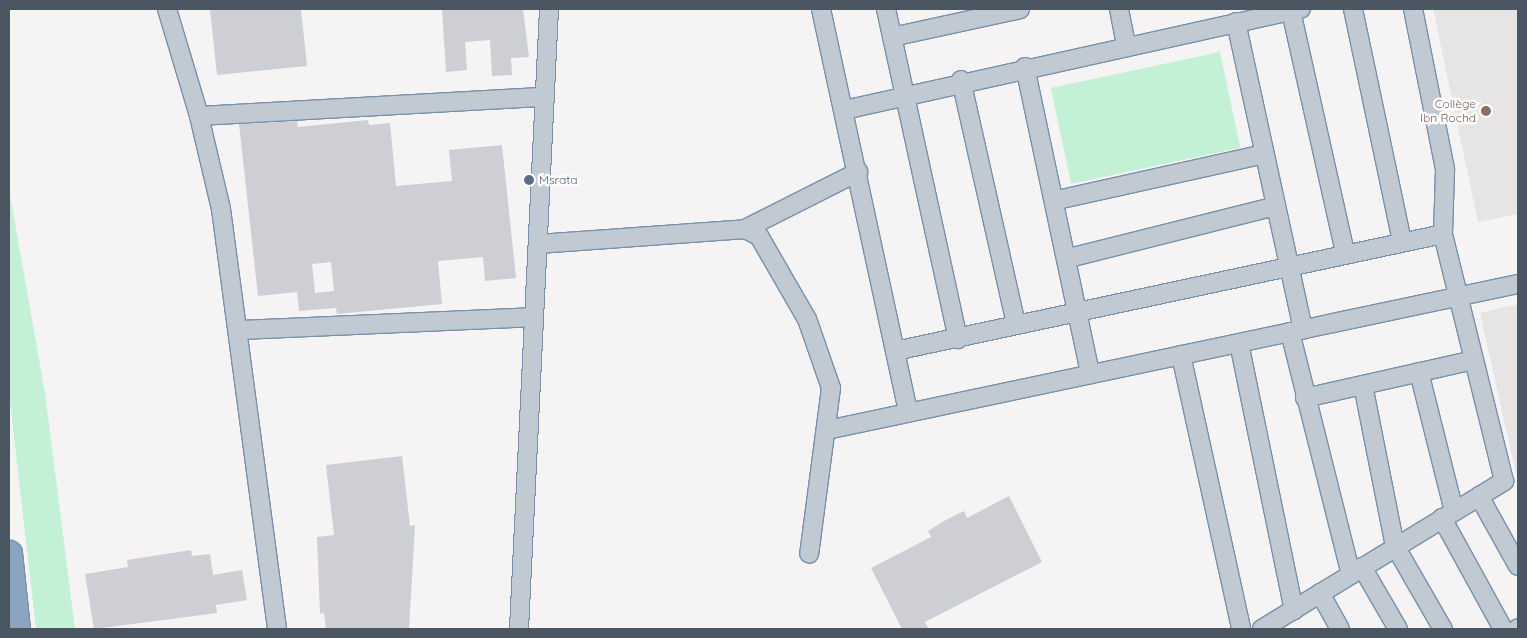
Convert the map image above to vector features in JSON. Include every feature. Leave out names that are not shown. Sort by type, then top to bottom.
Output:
[{"type":"highway","points":[[9,553],[17,629]]},
{"type":"street","points":[[167,9],[200,116],[221,209],[277,629]]},
{"type":"street","points":[[518,629],[549,9]]},
{"type":"street","points":[[821,9],[858,172],[908,413]]},
{"type":"street","points":[[886,9],[908,96],[958,339]]},
{"type":"street","points":[[892,38],[1020,9]]},
{"type":"street","points":[[1119,9],[1126,46]]},
{"type":"street","points":[[1353,9],[1402,242]]},
{"type":"street","points":[[1274,626],[1294,610],[1356,570],[1504,481],[1443,234],[1445,169],[1413,9]]},
{"type":"street","points":[[844,110],[908,96],[961,80],[1296,10],[1345,253]]},
{"type":"street","points":[[1236,22],[1289,267],[1305,398],[1356,570],[1398,629]]},
{"type":"street","points":[[1025,67],[1057,200],[1090,374]]},
{"type":"street","points":[[961,80],[1016,324]]},
{"type":"street","points":[[200,116],[544,97]]},
{"type":"street","points":[[1057,200],[1264,154]]},
{"type":"street","points":[[538,244],[746,229],[858,172]]},
{"type":"street","points":[[1069,258],[1276,206]]},
{"type":"street","points":[[746,229],[758,236],[772,256],[825,363],[831,403],[809,554]]},
{"type":"street","points":[[895,351],[1289,267],[1345,253],[1443,234]]},
{"type":"street","points":[[827,430],[1518,284]]},
{"type":"street","points":[[238,330],[534,317]]},
{"type":"street","points":[[1239,343],[1294,610]]},
{"type":"street","points":[[1181,355],[1241,629]]},
{"type":"street","points":[[1305,398],[1473,360]]},
{"type":"street","points":[[1419,372],[1448,515],[1503,629]]},
{"type":"street","points":[[1362,385],[1395,546],[1442,629]]},
{"type":"street","points":[[1479,496],[1518,566]]},
{"type":"street","points":[[1320,593],[1340,629]]},
{"type":"shaded area","name":"Collège Ibn Rochd","points":[[1433,9],[1518,9],[1518,214],[1478,222]]},
{"type":"shaded area","points":[[1518,304],[1518,477],[1517,478],[1480,313]]},
{"type":"green space","points":[[1220,52],[1240,148],[1071,184],[1051,88]]},
{"type":"green space","points":[[9,189],[45,393],[75,629],[36,629],[9,393]]},
{"type":"building","points":[[210,9],[301,9],[307,66],[217,75]]},
{"type":"building","points":[[442,9],[523,9],[529,57],[511,58],[512,75],[492,76],[490,40],[465,42],[467,70],[446,72]]},
{"type":"building","points":[[368,120],[369,125],[390,123],[396,186],[452,181],[449,150],[502,145],[516,278],[485,281],[483,257],[438,261],[442,304],[337,314],[336,308],[299,311],[297,292],[258,296],[239,124],[297,121],[298,127]],"holes":[[[331,262],[334,291],[315,293],[312,264]]]},
{"type":"building","points":[[402,456],[410,526],[415,525],[409,629],[326,629],[324,613],[320,614],[317,537],[334,535],[326,465]]},
{"type":"building","points":[[1009,496],[1042,562],[925,622],[929,629],[902,629],[871,568],[931,537],[928,531],[944,521],[964,511],[967,518]]},
{"type":"building","points":[[191,550],[192,556],[210,554],[213,575],[242,570],[247,600],[216,605],[217,613],[94,629],[85,574],[128,567],[127,560]]},
{"type":"place","name":"Collège Ibn Rochd","points":[[1486,111]]},
{"type":"place","name":"Msrata","points":[[529,180]]}]
